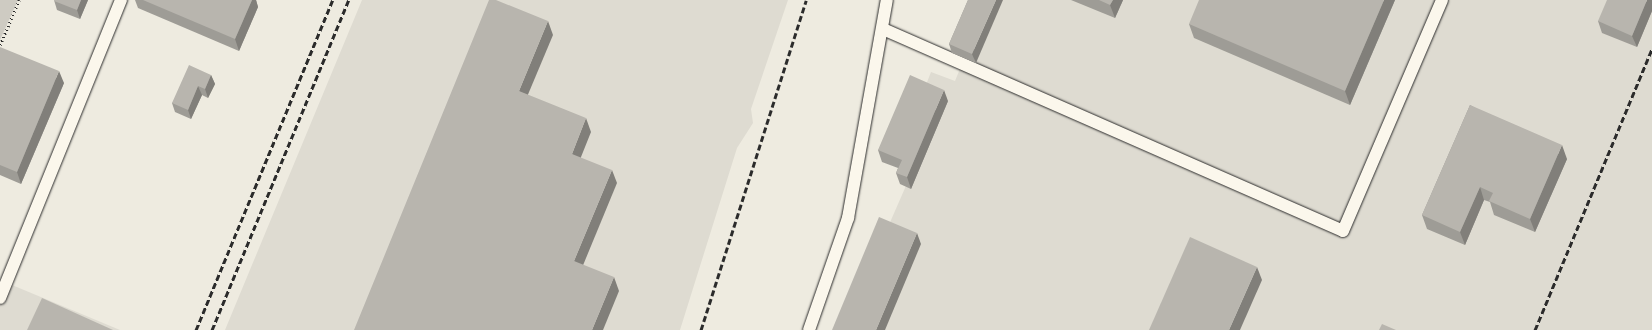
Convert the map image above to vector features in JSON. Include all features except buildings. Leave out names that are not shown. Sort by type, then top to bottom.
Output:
[{"type":"lane","points":[[0,298],[121,0]]},
{"type":"lane","points":[[809,330],[848,218],[887,0]]},
{"type":"lane","points":[[883,29],[1342,231],[1442,0]]},
{"type":"path","points":[[0,45],[19,0]]},
{"type":"shaded area","points":[[0,0],[18,0],[0,40]]},
{"type":"shaded area","points":[[362,0],[788,0],[751,109],[753,123],[737,148],[680,330],[225,330]]},
{"type":"shaded area","points":[[988,0],[1652,0],[1652,330],[843,330],[919,156],[901,149],[931,72],[955,81]]},
{"type":"shaded area","points":[[0,280],[120,330],[0,330]]},
{"type":"railway","points":[[196,330],[333,0]]},
{"type":"railway","points":[[212,330],[349,0]]},
{"type":"railway","points":[[701,330],[806,0]]},
{"type":"railway","points":[[1535,330],[1652,49]]}]
